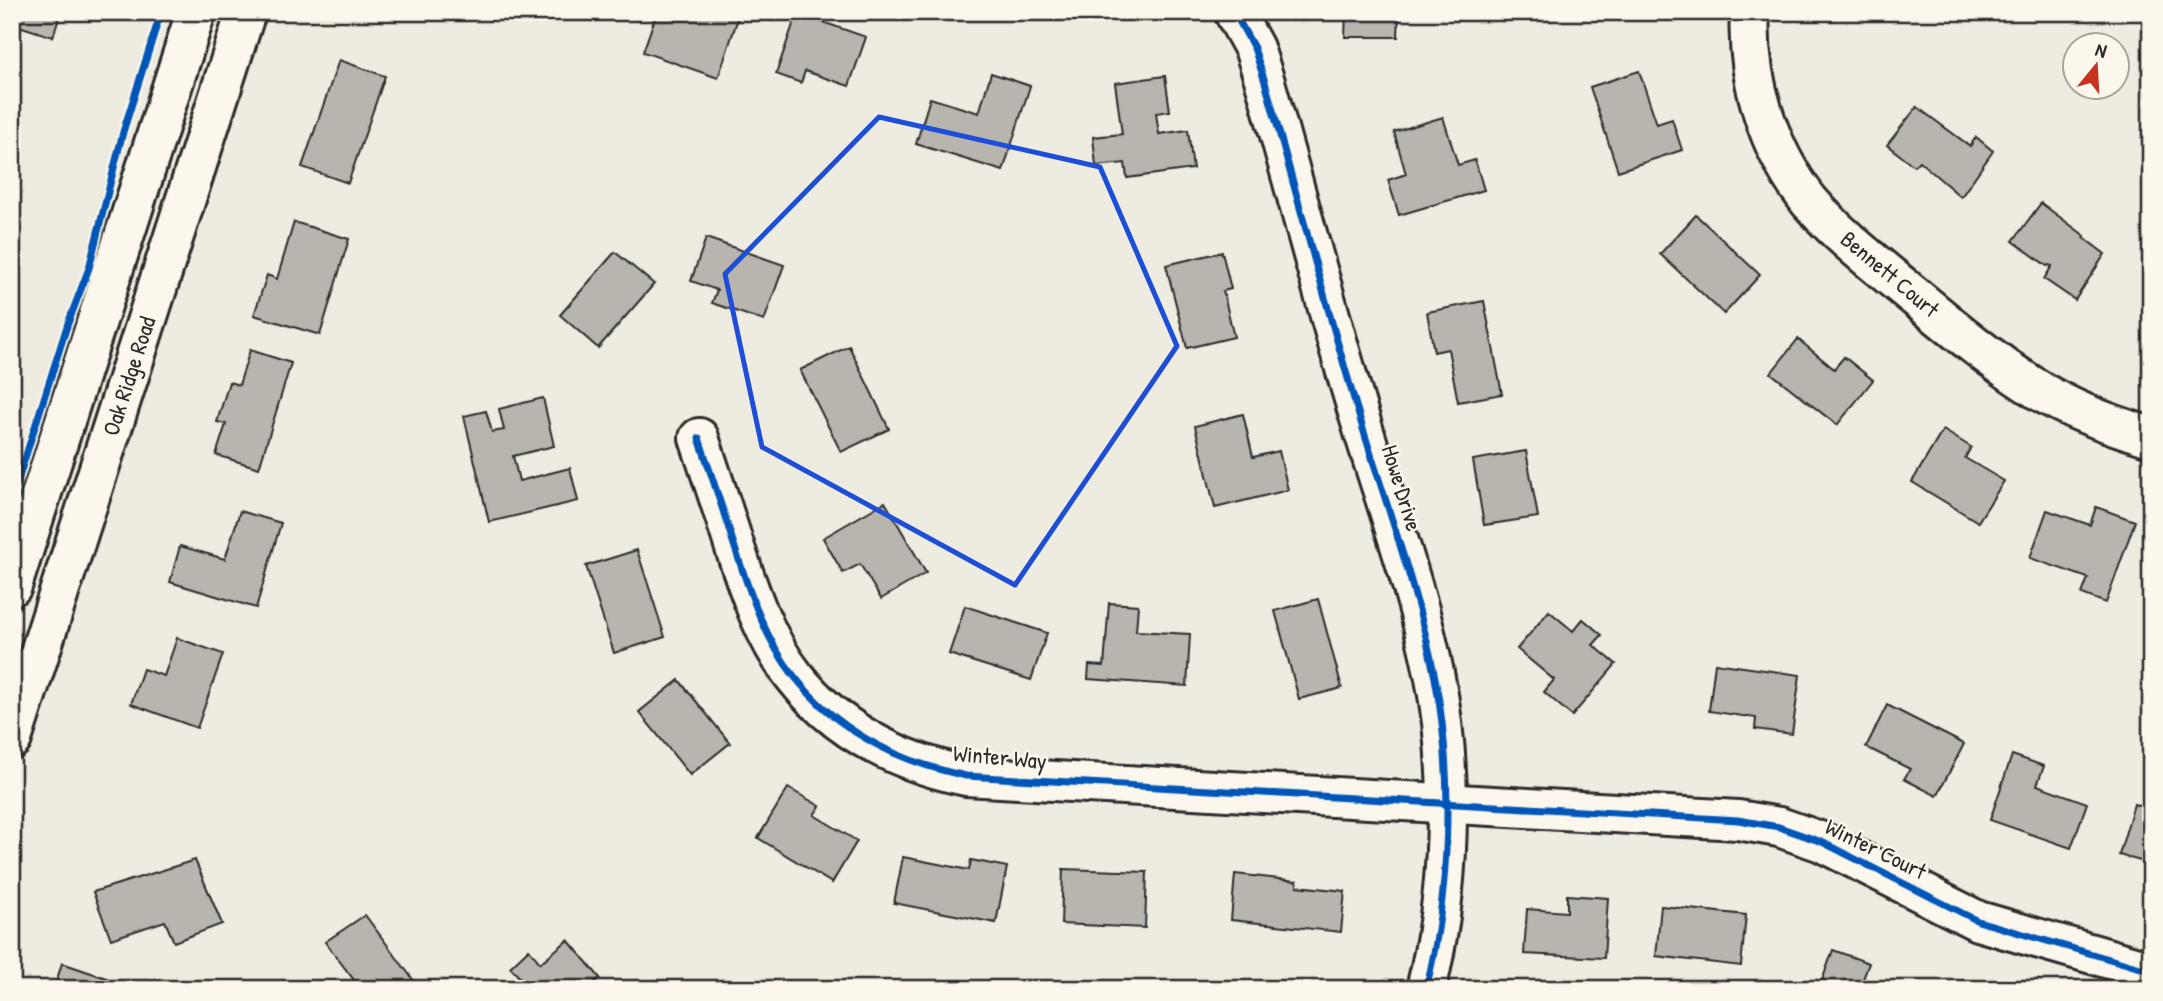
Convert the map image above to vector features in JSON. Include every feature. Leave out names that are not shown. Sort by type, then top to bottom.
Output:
[{"type":"street","name":"Oak Ridge Road","points":[[12,586],[195,12]]},
{"type":"street","name":"Oak Ridge Road","points":[[12,739],[246,12]]},
{"type":"street","name":"Howe Drive","points":[[1234,12],[1254,48],[1265,82],[1360,418],[1424,631],[1435,680],[1448,804],[1440,915],[1426,989]]},
{"type":"street","name":"Bennett Court","points":[[1750,12],[1749,37],[1754,75],[1768,124],[1780,155],[1808,200],[1845,239],[1969,341],[2031,386],[2076,410],[2151,437]]},
{"type":"street","name":"Winter Way","points":[[699,438],[754,605],[793,675],[820,705],[859,734],[895,755],[931,769],[966,776],[1448,804]]},
{"type":"street","name":"Winter Court","points":[[1448,804],[1738,820],[1779,827],[1822,842],[1978,921],[2151,971]]},
{"type":"highlighted area","points":[[879,117],[1100,167],[1177,346],[1015,585],[762,447],[725,274]]},
{"type":"building","points":[[12,12],[61,12],[53,37],[16,25],[12,35]]},
{"type":"building","points":[[657,12],[690,12],[701,16],[702,12],[740,12],[718,78],[643,52]]},
{"type":"building","points":[[1346,12],[1399,12],[1398,37],[1345,37]]},
{"type":"building","points":[[797,13],[866,37],[849,86],[805,71],[801,83],[776,74]]},
{"type":"building","points":[[339,60],[385,76],[348,183],[302,167]]},
{"type":"building","points":[[1639,71],[1657,124],[1672,119],[1682,150],[1618,171],[1590,87]]},
{"type":"building","points":[[991,73],[1030,86],[1003,171],[916,144],[930,98],[979,113]]},
{"type":"building","points":[[1165,76],[1170,111],[1156,113],[1159,134],[1188,130],[1193,169],[1127,178],[1125,163],[1096,166],[1093,137],[1122,134],[1115,83]]},
{"type":"building","points":[[1917,107],[1970,146],[1976,137],[1993,151],[1961,197],[1919,161],[1914,166],[1887,145]]},
{"type":"building","points":[[1443,117],[1458,165],[1475,160],[1484,190],[1399,215],[1388,180],[1406,174],[1394,132]]},
{"type":"building","points":[[2041,203],[2105,254],[2075,300],[2044,279],[2052,266],[2047,266],[2013,241]]},
{"type":"building","points":[[1696,215],[1760,275],[1724,314],[1660,254]]},
{"type":"building","points":[[294,222],[349,239],[320,335],[254,315],[267,275],[277,279]]},
{"type":"building","points":[[706,238],[784,265],[764,321],[712,303],[717,290],[691,281]]},
{"type":"building","points":[[615,252],[654,284],[598,348],[560,315]]},
{"type":"building","points":[[1222,252],[1231,289],[1223,291],[1234,337],[1187,348],[1166,265]]},
{"type":"building","points":[[1484,301],[1502,394],[1458,402],[1448,349],[1434,352],[1427,312]]},
{"type":"building","points":[[1798,339],[1834,369],[1844,357],[1873,380],[1837,425],[1771,373]]},
{"type":"building","points":[[849,346],[889,429],[841,452],[800,370]]},
{"type":"building","points":[[250,350],[291,363],[259,468],[216,455],[226,424],[217,422],[229,382],[239,385]]},
{"type":"building","points":[[543,398],[554,446],[513,456],[519,481],[570,468],[578,501],[489,522],[464,416],[486,411],[492,432],[504,430],[499,409]]},
{"type":"building","points":[[1243,414],[1253,457],[1279,451],[1288,490],[1215,508],[1195,426]]},
{"type":"building","points":[[1943,430],[1971,447],[1965,458],[2004,481],[1978,522],[1912,482]]},
{"type":"building","points":[[1526,451],[1538,517],[1484,525],[1473,460]]},
{"type":"building","points":[[885,502],[926,573],[881,599],[860,564],[843,573],[823,538]]},
{"type":"building","points":[[2096,507],[2135,521],[2106,603],[2082,594],[2088,578],[2030,558],[2047,510],[2090,525]]},
{"type":"building","points":[[240,511],[281,523],[256,608],[170,582],[180,546],[225,559]]},
{"type":"building","points":[[637,550],[665,637],[614,653],[586,566]]},
{"type":"building","points":[[1318,599],[1342,688],[1299,699],[1275,611]]},
{"type":"building","points":[[1109,603],[1138,605],[1136,631],[1190,634],[1187,686],[1088,679],[1089,665],[1104,666]]},
{"type":"building","points":[[965,606],[1047,633],[1031,680],[949,654]]},
{"type":"building","points":[[1549,611],[1573,631],[1583,619],[1602,635],[1593,645],[1616,664],[1572,716],[1544,692],[1554,680],[1517,649]]},
{"type":"building","points":[[177,638],[223,654],[197,728],[131,704],[143,669],[164,676]]},
{"type":"building","points":[[1715,663],[1800,675],[1792,734],[1755,729],[1756,718],[1709,711]]},
{"type":"building","points":[[679,680],[730,743],[690,775],[639,712]]},
{"type":"building","points":[[1887,705],[1964,744],[1937,796],[1904,779],[1910,769],[1866,747]]},
{"type":"building","points":[[2012,755],[2044,766],[2037,785],[2087,803],[2071,848],[1990,820]]},
{"type":"building","points":[[788,788],[820,806],[814,815],[857,841],[832,883],[758,838]]},
{"type":"building","points":[[2134,804],[2151,809],[2151,864],[2119,855]]},
{"type":"building","points":[[903,857],[969,870],[971,860],[1007,867],[996,923],[894,903]]},
{"type":"building","points":[[195,860],[222,924],[174,942],[165,921],[111,939],[93,892]]},
{"type":"building","points":[[1063,869],[1147,872],[1145,928],[1061,924]]},
{"type":"building","points":[[1235,874],[1297,881],[1297,886],[1345,891],[1341,932],[1231,920]]},
{"type":"building","points":[[1567,895],[1608,898],[1604,958],[1524,954],[1527,909],[1567,912]]},
{"type":"building","points":[[1661,906],[1746,915],[1741,966],[1656,956]]},
{"type":"building","points":[[365,915],[420,989],[352,989],[357,984],[325,942]]},
{"type":"building","points":[[568,940],[600,978],[587,989],[509,989],[520,978],[510,967],[529,949],[540,963]]},
{"type":"building","points":[[1833,950],[1869,963],[1862,982],[1880,989],[1819,989]]},
{"type":"building","points":[[62,963],[109,979],[106,989],[54,989]]},
{"type":"cycle path","points":[[12,499],[67,326],[89,268],[123,132],[161,12]]},
{"type":"cycle path","points":[[1234,12],[1254,48],[1265,82],[1347,377],[1411,580],[1435,678],[1445,754],[1447,834],[1440,914],[1426,989]]},
{"type":"cycle path","points":[[699,438],[752,596],[783,661],[811,696],[830,713],[871,741],[917,762],[966,776],[1738,820],[1779,827],[1822,842],[1978,921],[2151,971]]}]
